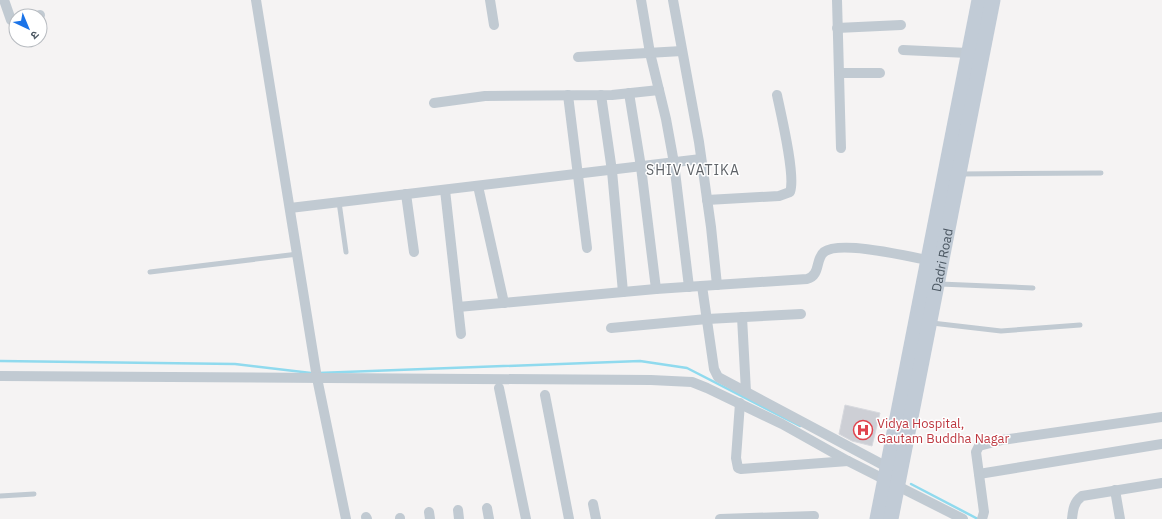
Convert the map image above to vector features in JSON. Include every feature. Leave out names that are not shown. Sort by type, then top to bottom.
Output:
[{"type":"street","points":[[4,0],[8,11]]},
{"type":"street","points":[[256,0],[317,375],[346,519]]},
{"type":"street","points":[[490,0],[494,25]]},
{"type":"street","points":[[641,0],[650,53],[666,119],[674,163],[689,287]]},
{"type":"street","points":[[673,0],[701,159],[717,285]]},
{"type":"street","points":[[837,0],[841,148]]},
{"type":"street","name":"Dadri Road","points":[[891,519],[889,477],[927,260],[979,0]]},
{"type":"street","name":"Dadri Road","points":[[877,519],[929,323],[993,0]]},
{"type":"street","points":[[837,28],[901,25]]},
{"type":"street","points":[[904,50],[968,53]]},
{"type":"street","points":[[578,57],[682,51]]},
{"type":"street","points":[[839,72],[880,73]]},
{"type":"street","points":[[434,103],[485,96],[601,95],[659,90]]},
{"type":"street","points":[[628,93],[641,167],[656,289]]},
{"type":"street","points":[[568,95],[587,248]]},
{"type":"street","points":[[601,95],[612,171],[623,292]]},
{"type":"street","points":[[707,200],[779,196],[786,195],[790,192],[790,171],[777,95]]},
{"type":"street","points":[[290,208],[612,171],[701,159]]},
{"type":"street","points":[[478,186],[504,303]]},
{"type":"street","points":[[445,190],[460,334]]},
{"type":"street","points":[[406,194],[414,252]]},
{"type":"street","points":[[458,307],[656,289],[807,279],[814,275],[825,251],[831,249],[865,248],[927,260]]},
{"type":"street","points":[[702,286],[715,373],[723,380],[963,519]]},
{"type":"street","points":[[611,328],[707,319],[801,314]]},
{"type":"street","points":[[742,317],[746,392]]},
{"type":"street","points":[[0,376],[317,375],[678,380],[692,382],[740,403],[848,461],[889,477]]},
{"type":"street","points":[[499,388],[526,519]]},
{"type":"street","points":[[545,395],[569,519]]},
{"type":"street","points":[[740,403],[736,458],[738,468],[797,466],[848,461]]},
{"type":"street","points":[[982,518],[976,448],[984,444],[1162,417]]},
{"type":"street","points":[[979,474],[1162,444]]},
{"type":"street","points":[[1072,519],[1074,506],[1077,500],[1082,496],[1162,483]]},
{"type":"street","points":[[1115,490],[1120,519]]},
{"type":"street","points":[[593,504],[594,518]]},
{"type":"street","points":[[487,508],[489,519]]},
{"type":"street","points":[[720,519],[814,516]]},
{"type":"lane","points":[[958,174],[1101,173]]},
{"type":"lane","points":[[339,202],[346,252]]},
{"type":"lane","points":[[150,272],[298,254]]},
{"type":"lane","points":[[937,283],[1034,288]]},
{"type":"lane","points":[[929,323],[1001,331],[1080,325]]},
{"type":"lane","points":[[0,496],[34,494]]},
{"type":"building","points":[[845,405],[880,413],[872,446],[852,441],[839,434]]},
{"type":"waterway","points":[[0,361],[235,364],[311,373]]},
{"type":"waterway","points":[[318,373],[640,361],[687,368],[800,426]]},
{"type":"waterway","points":[[911,484],[978,519]]},
{"type":"place","name":"Vidya Hospital, Gautam Buddha Nagar","points":[[863,430]]},
{"type":"district","name":"SHIV VATIKA","points":[[693,170]]}]
